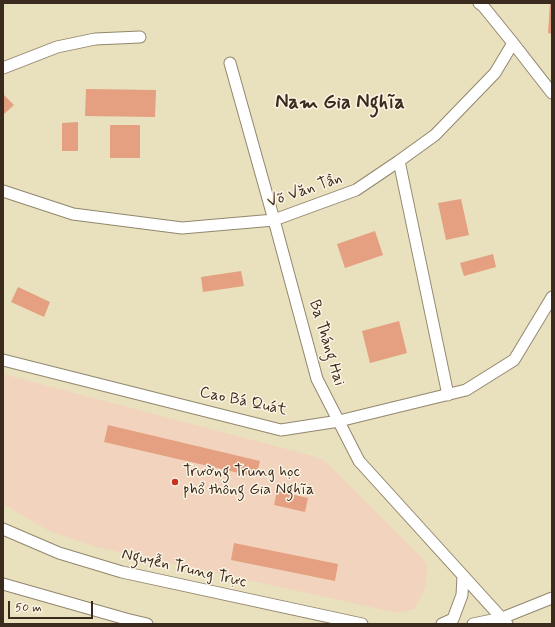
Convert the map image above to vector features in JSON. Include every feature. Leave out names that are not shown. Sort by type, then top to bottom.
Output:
[{"type":"street","points":[[480,3],[552,93]]},
{"type":"street","points":[[3,68],[57,47],[95,39],[140,37]]},
{"type":"street","name":"Võ Văn Tần","points":[[3,191],[73,214],[182,228],[274,220],[356,190],[400,161],[435,135],[495,73],[513,43]]},
{"type":"street","name":"Ba Tháng Hai","points":[[230,63],[317,379],[359,461],[505,621]]},
{"type":"street","points":[[400,161],[448,395]]},
{"type":"street","name":"Cao Bá Quát","points":[[3,360],[281,430],[339,421],[466,390],[514,360],[552,297]]},
{"type":"street","name":"Nguyễn Trung Trực","points":[[3,529],[59,553],[122,572],[362,624]]},
{"type":"street","points":[[442,624],[454,619],[462,595],[463,576]]},
{"type":"street","points":[[3,584],[147,624]]},
{"type":"street","points":[[473,624],[505,621],[552,598]]},
{"type":"shaded area","name":"Trường Trung học phổ thông Gia Nghĩa","points":[[3,374],[324,460],[428,564],[426,586],[415,609],[398,613],[96,547],[49,531],[3,504]]},
{"type":"building","points":[[550,3],[552,3],[552,34],[548,33]]},
{"type":"building","points":[[86,89],[156,90],[155,117],[85,116]]},
{"type":"building","points":[[3,94],[14,105],[3,115]]},
{"type":"building","points":[[78,122],[78,151],[62,151],[62,123]]},
{"type":"building","points":[[110,125],[140,125],[140,158],[110,158]]},
{"type":"building","points":[[461,199],[469,235],[446,240],[438,203]]},
{"type":"building","points":[[375,231],[383,255],[345,268],[337,244]]},
{"type":"building","points":[[493,254],[496,267],[464,276],[460,263]]},
{"type":"building","points":[[241,271],[244,286],[203,292],[201,277]]},
{"type":"building","points":[[18,287],[50,302],[44,317],[11,302]]},
{"type":"building","points":[[399,321],[407,353],[370,363],[362,331]]},
{"type":"building","points":[[108,425],[260,461],[256,477],[104,442]]},
{"type":"building","points":[[277,491],[308,498],[305,512],[274,505]]},
{"type":"building","points":[[234,543],[338,564],[335,581],[231,560]]},
{"type":"place","name":"Trường Trung học phổ thông Gia Nghĩa","points":[[175,482]]},
{"type":"district","name":"Nam Gia Nghĩa","points":[[340,104]]}]
